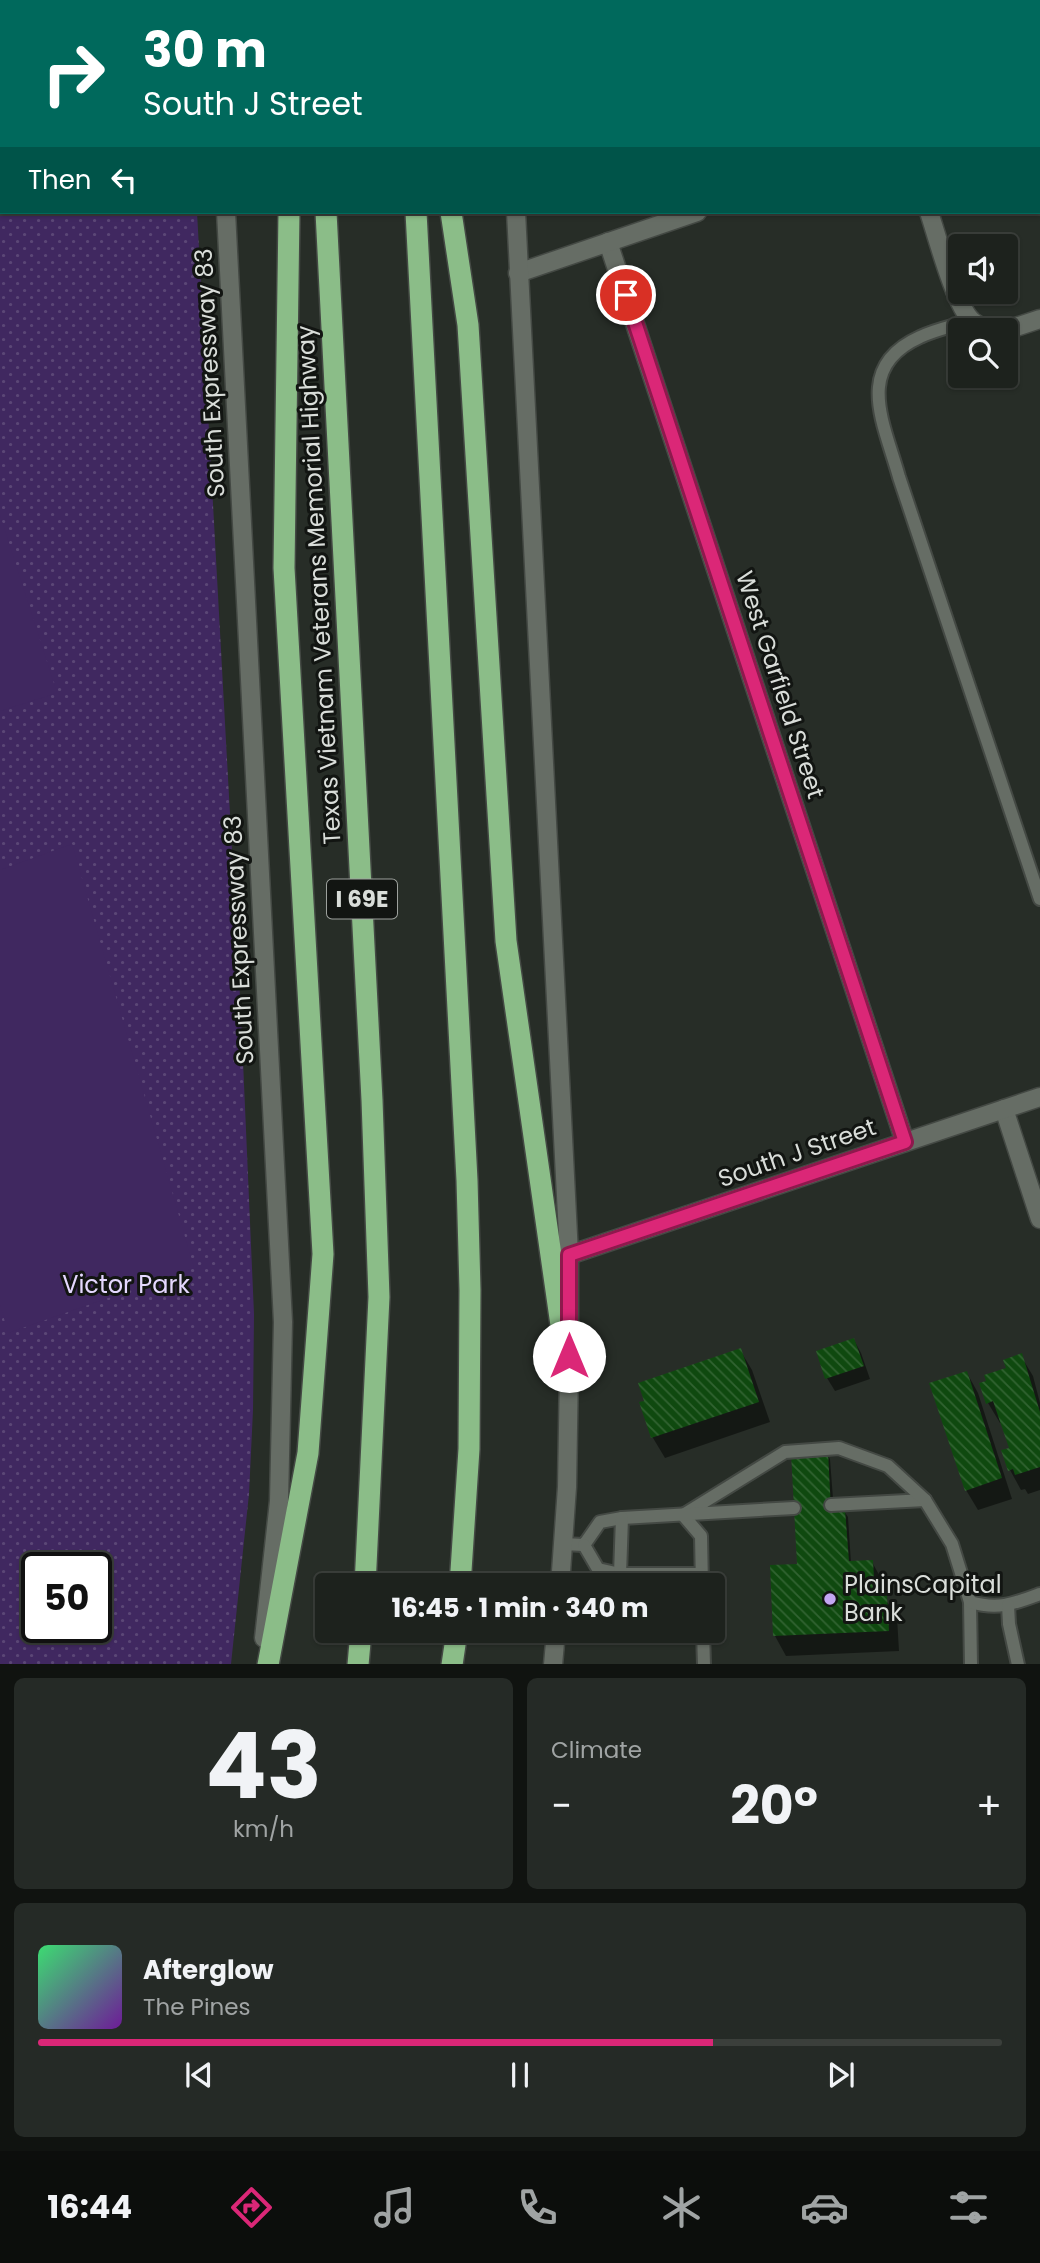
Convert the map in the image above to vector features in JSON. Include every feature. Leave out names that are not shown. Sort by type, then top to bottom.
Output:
[{"type":"highway","points":[[268,1664],[308,1452],[323,1254],[284,568],[289,214]]},
{"type":"highway","name":"Texas Vietnam Veterans Memorial Highway","points":[[326,214],[372,1100],[379,1297],[366,1573]]},
{"type":"highway","points":[[416,214],[467,1180],[470,1290],[469,1449],[461,1573]]},
{"type":"highway","points":[[451,214],[468,326],[506,941],[569,1381]]},
{"type":"highway","points":[[358,1664],[360,1643]]},
{"type":"highway","points":[[452,1664],[455,1643]]},
{"type":"main road","name":"South Expressway 83","points":[[226,214],[283,1322],[279,1501],[262,1664]]},
{"type":"main road","points":[[516,214],[569,1255],[567,1487],[560,1573]]},
{"type":"main road","points":[[518,273],[691,214]]},
{"type":"main road","points":[[930,214],[961,305],[971,318]]},
{"type":"main road","name":"West Garfield Street","points":[[608,242],[905,1142]]},
{"type":"main road","points":[[1018,326],[1040,319]]},
{"type":"main road","name":"South J Street","points":[[569,1255],[1040,1097]]},
{"type":"main road","points":[[1004,1109],[1040,1219]]},
{"type":"main road","points":[[553,1664],[555,1643]]},
{"type":"lane","points":[[948,328],[921,336],[901,347],[884,364],[879,380],[879,405],[899,477],[1040,899]]},
{"type":"lane","points":[[682,1516],[785,1452],[839,1448],[888,1466],[925,1500],[952,1544],[970,1602],[971,1664]]},
{"type":"lane","points":[[831,1505],[925,1500]]},
{"type":"lane","points":[[584,1545],[600,1522],[622,1518],[794,1508]]},
{"type":"lane","points":[[682,1516],[701,1536],[702,1573]]},
{"type":"lane","points":[[620,1573],[622,1518]]},
{"type":"lane","points":[[563,1544],[584,1545]]},
{"type":"lane","points":[[584,1545],[598,1569],[616,1573]]},
{"type":"lane","points":[[970,1602],[986,1606],[1008,1605],[1040,1594]]},
{"type":"lane","points":[[1008,1605],[1009,1624],[1018,1664]]},
{"type":"lane","points":[[703,1643],[704,1664]]},
{"type":"green space","name":"Victor Park","points":[[0,214],[197,214],[241,1015],[254,1314],[249,1494],[231,1664],[0,1664]]},
{"type":"green space","points":[[0,515],[57,693],[0,711]]},
{"type":"green space","points":[[72,844],[194,1268],[8,1333],[0,1304],[0,870]]},
{"type":"building","points":[[854,1338],[864,1366],[825,1379],[816,1351]]},
{"type":"building","points":[[741,1348],[759,1402],[651,1438],[639,1402],[644,1401],[638,1383]]},
{"type":"building","points":[[1022,1353],[1040,1412],[1040,1467],[1015,1475],[1013,1469],[1008,1471],[1001,1450],[1009,1448],[993,1401],[986,1404],[979,1383],[986,1381],[984,1375],[1006,1368],[1003,1360]]},
{"type":"building","points":[[967,1371],[1002,1478],[965,1491],[929,1383]]},
{"type":"building","points":[[828,1451],[831,1510],[845,1509],[849,1561],[873,1560],[875,1596],[887,1595],[889,1631],[773,1636],[770,1565],[797,1564],[791,1453]]},
{"type":"place","name":"PlainsCapital Bank","points":[[830,1599]]},
{"type":"route","points":[[569,1356],[569,1255],[905,1142],[626,295]]}]
